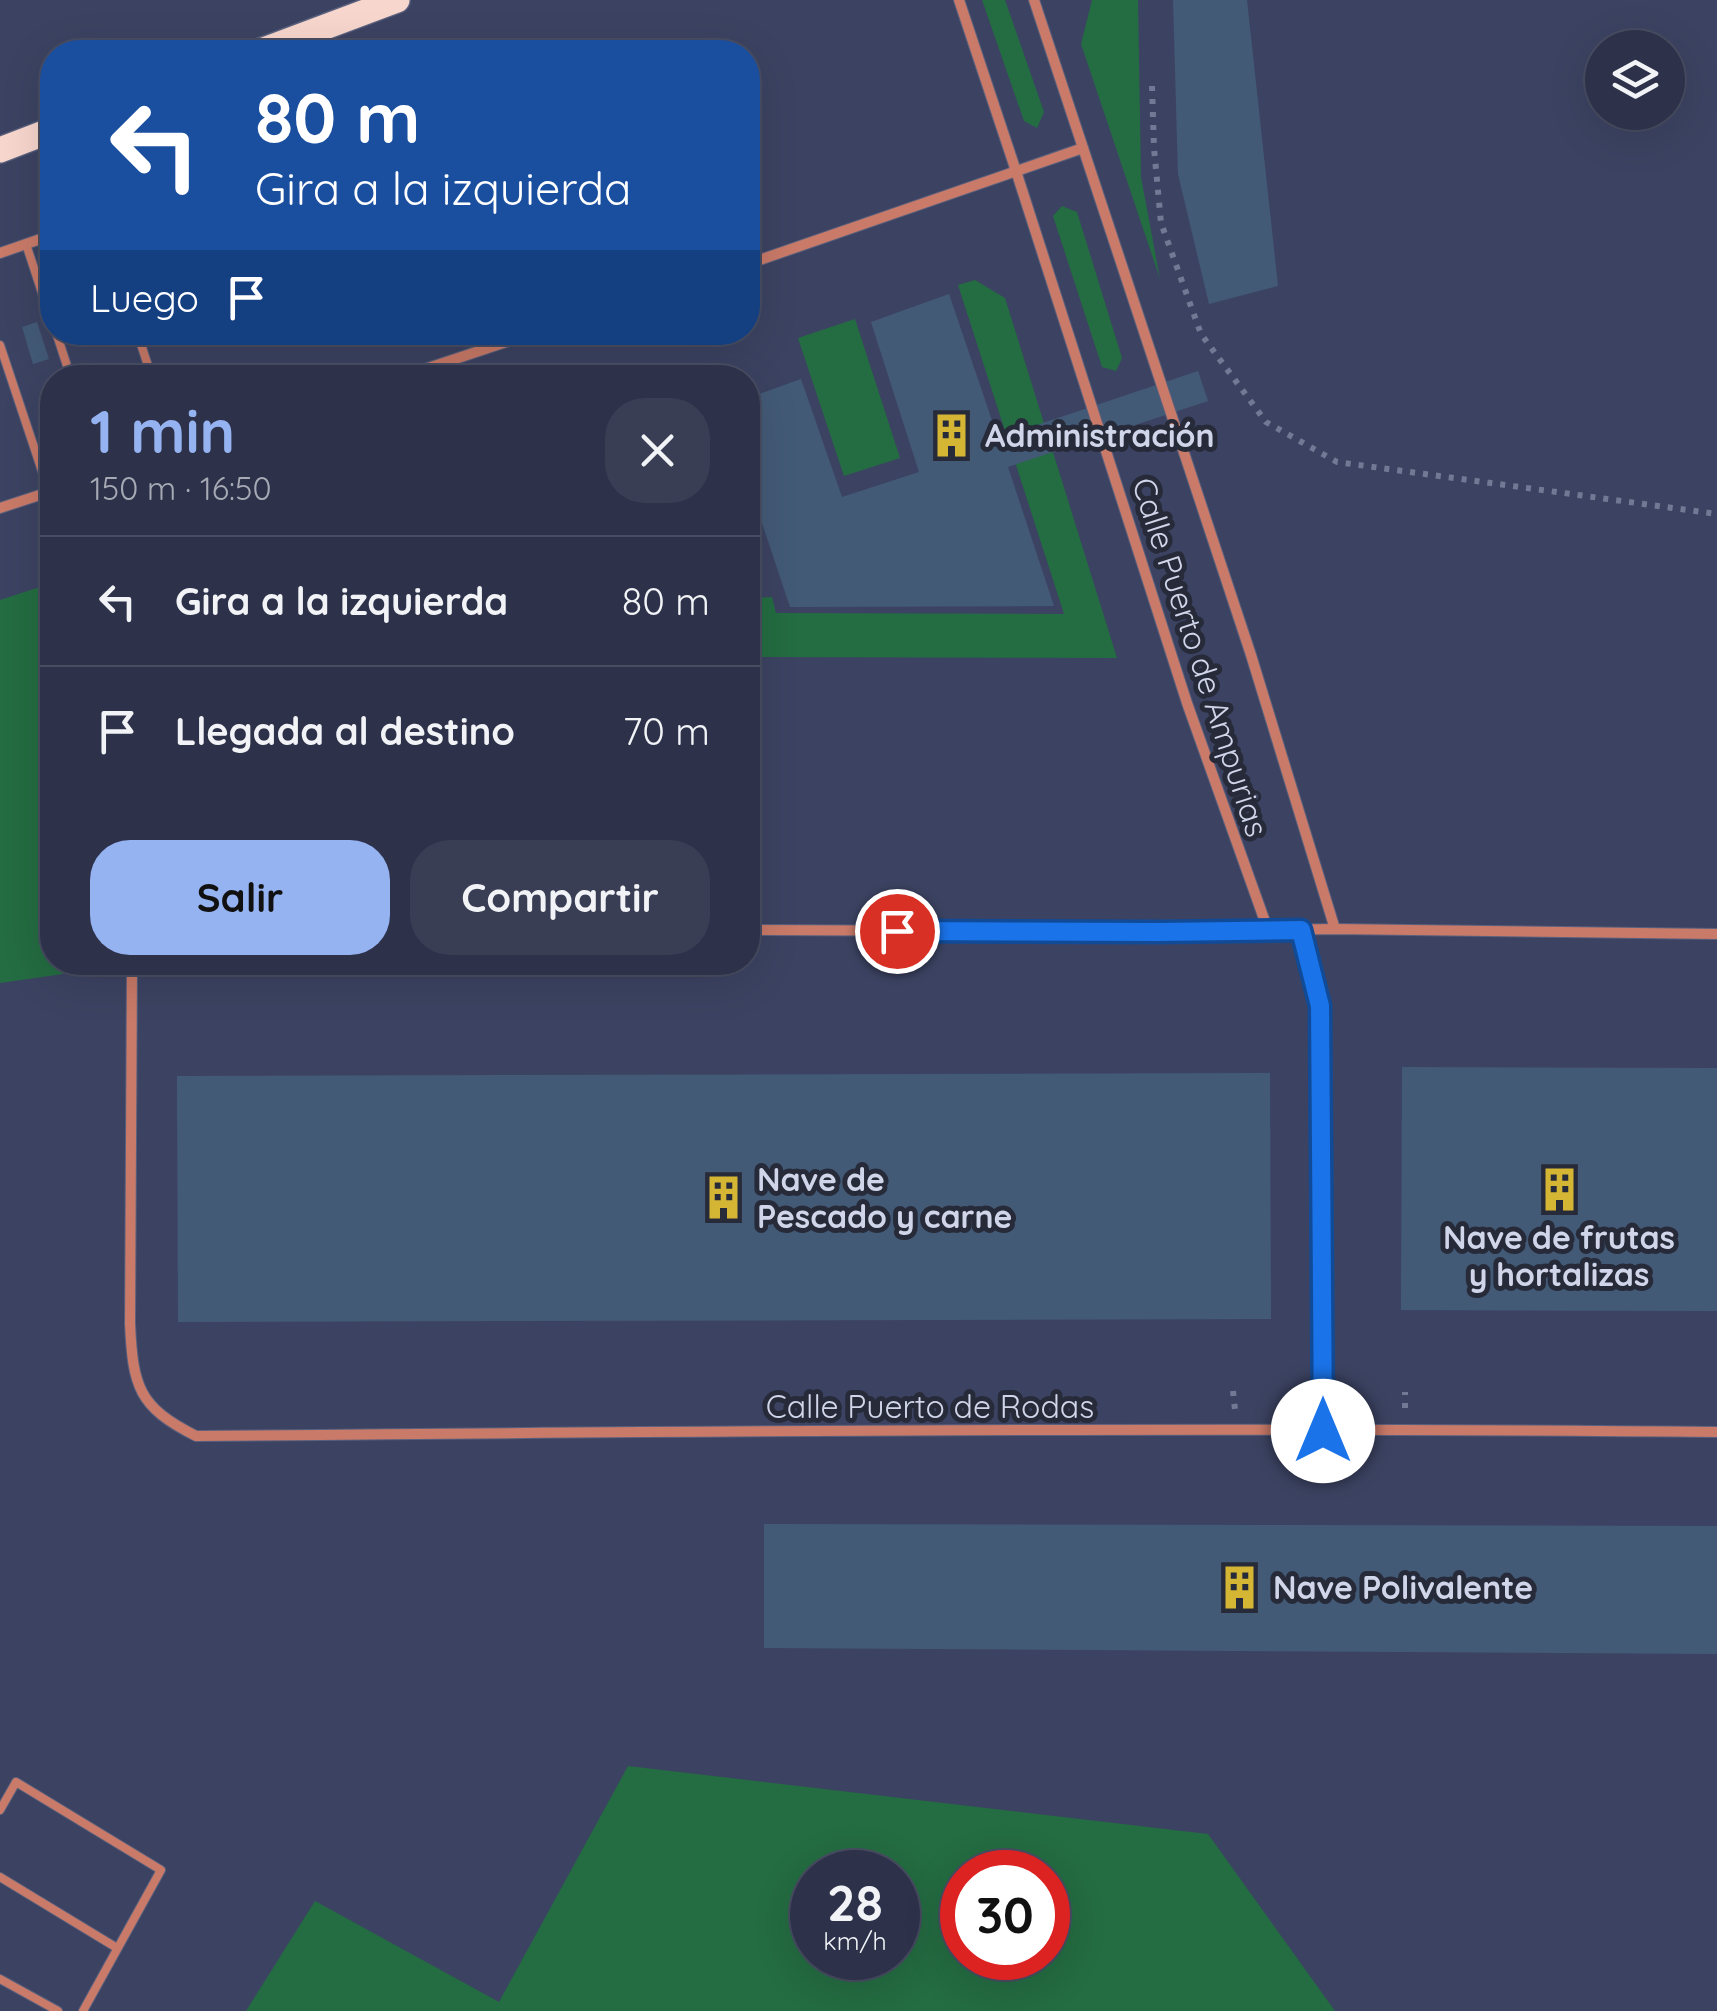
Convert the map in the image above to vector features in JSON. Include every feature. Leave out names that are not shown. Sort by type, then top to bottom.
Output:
[{"type":"main road","points":[[290,40],[398,0]]},
{"type":"main road","points":[[0,150],[40,135]]},
{"type":"street","name":"Calle Puerto de Ampurias","points":[[959,0],[1187,703],[1268,930]]},
{"type":"street","name":"Calle Puerto de Ampurias","points":[[1034,0],[1251,655],[1335,929]]},
{"type":"street","points":[[760,260],[1082,148]]},
{"type":"street","points":[[0,253],[40,239]]},
{"type":"street","points":[[437,365],[497,345]]},
{"type":"street","points":[[0,508],[40,495]]},
{"type":"street","points":[[760,930],[1335,929],[1717,934]]},
{"type":"street","points":[[1301,930],[1320,1006],[1323,1431]]},
{"type":"street","name":"Calle Puerto de Rodas","points":[[132,975],[132,1371],[151,1408],[196,1436],[1405,1429],[1717,1432]]},
{"type":"lane","points":[[26,244],[40,287]]},
{"type":"lane","points":[[0,345],[40,460]]},
{"type":"lane","points":[[0,1810],[16,1782],[161,1870],[83,2011]]},
{"type":"lane","points":[[0,1876],[117,1948]]},
{"type":"lane","points":[[0,1979],[58,2011]]},
{"type":"path","points":[[1152,86],[1161,223],[1201,334],[1266,422],[1337,462],[1717,514]]},
{"type":"green space","points":[[982,0],[1005,0],[1044,112],[1037,128],[1024,121]]},
{"type":"green space","points":[[1092,0],[1138,0],[1141,177],[1160,279],[1081,44]]},
{"type":"green space","points":[[1062,206],[1077,212],[1122,358],[1116,371],[1102,367],[1053,216]]},
{"type":"green space","points":[[975,280],[1005,298],[1117,658],[760,657],[760,598],[772,597],[776,613],[1064,614],[958,285]]},
{"type":"green space","points":[[855,319],[900,458],[844,476],[798,338]]},
{"type":"green space","points":[[40,587],[40,975],[56,975],[0,983],[0,600]]},
{"type":"green space","points":[[628,1766],[1208,1834],[1335,2011],[246,2011],[315,1901],[499,2002]]},
{"type":"building","points":[[1173,0],[1247,0],[1278,286],[1209,304],[1178,174]]},
{"type":"building","name":"Administración","points":[[949,294],[998,438],[1198,371],[1208,401],[1008,467],[1054,606],[790,607],[760,517],[760,394],[801,379],[842,497],[919,472],[871,322]]},
{"type":"building","points":[[37,322],[40,345],[44,345],[49,359],[33,364],[22,327]]},
{"type":"building","name":"Nave de frutas y hortalizas","points":[[1402,1067],[1717,1068],[1717,1311],[1401,1310]]},
{"type":"building","name":"Nave de Pescado y carne","points":[[1270,1073],[1271,1319],[178,1322],[177,1076]]},
{"type":"building","name":"Nave Polivalente","points":[[764,1524],[1717,1526],[1717,1654],[764,1648]]},
{"type":"place","name":"Administración","points":[[952,435]]},
{"type":"place","name":"Nave de frutas y hortalizas","points":[[1559,1189]]},
{"type":"place","name":"Nave de Pescado y carne","points":[[724,1197]]},
{"type":"place","name":"Nave Polivalente","points":[[1240,1587]]},
{"type":"route","points":[[897,931],[1301,930],[1320,1006],[1323,1431]]}]
